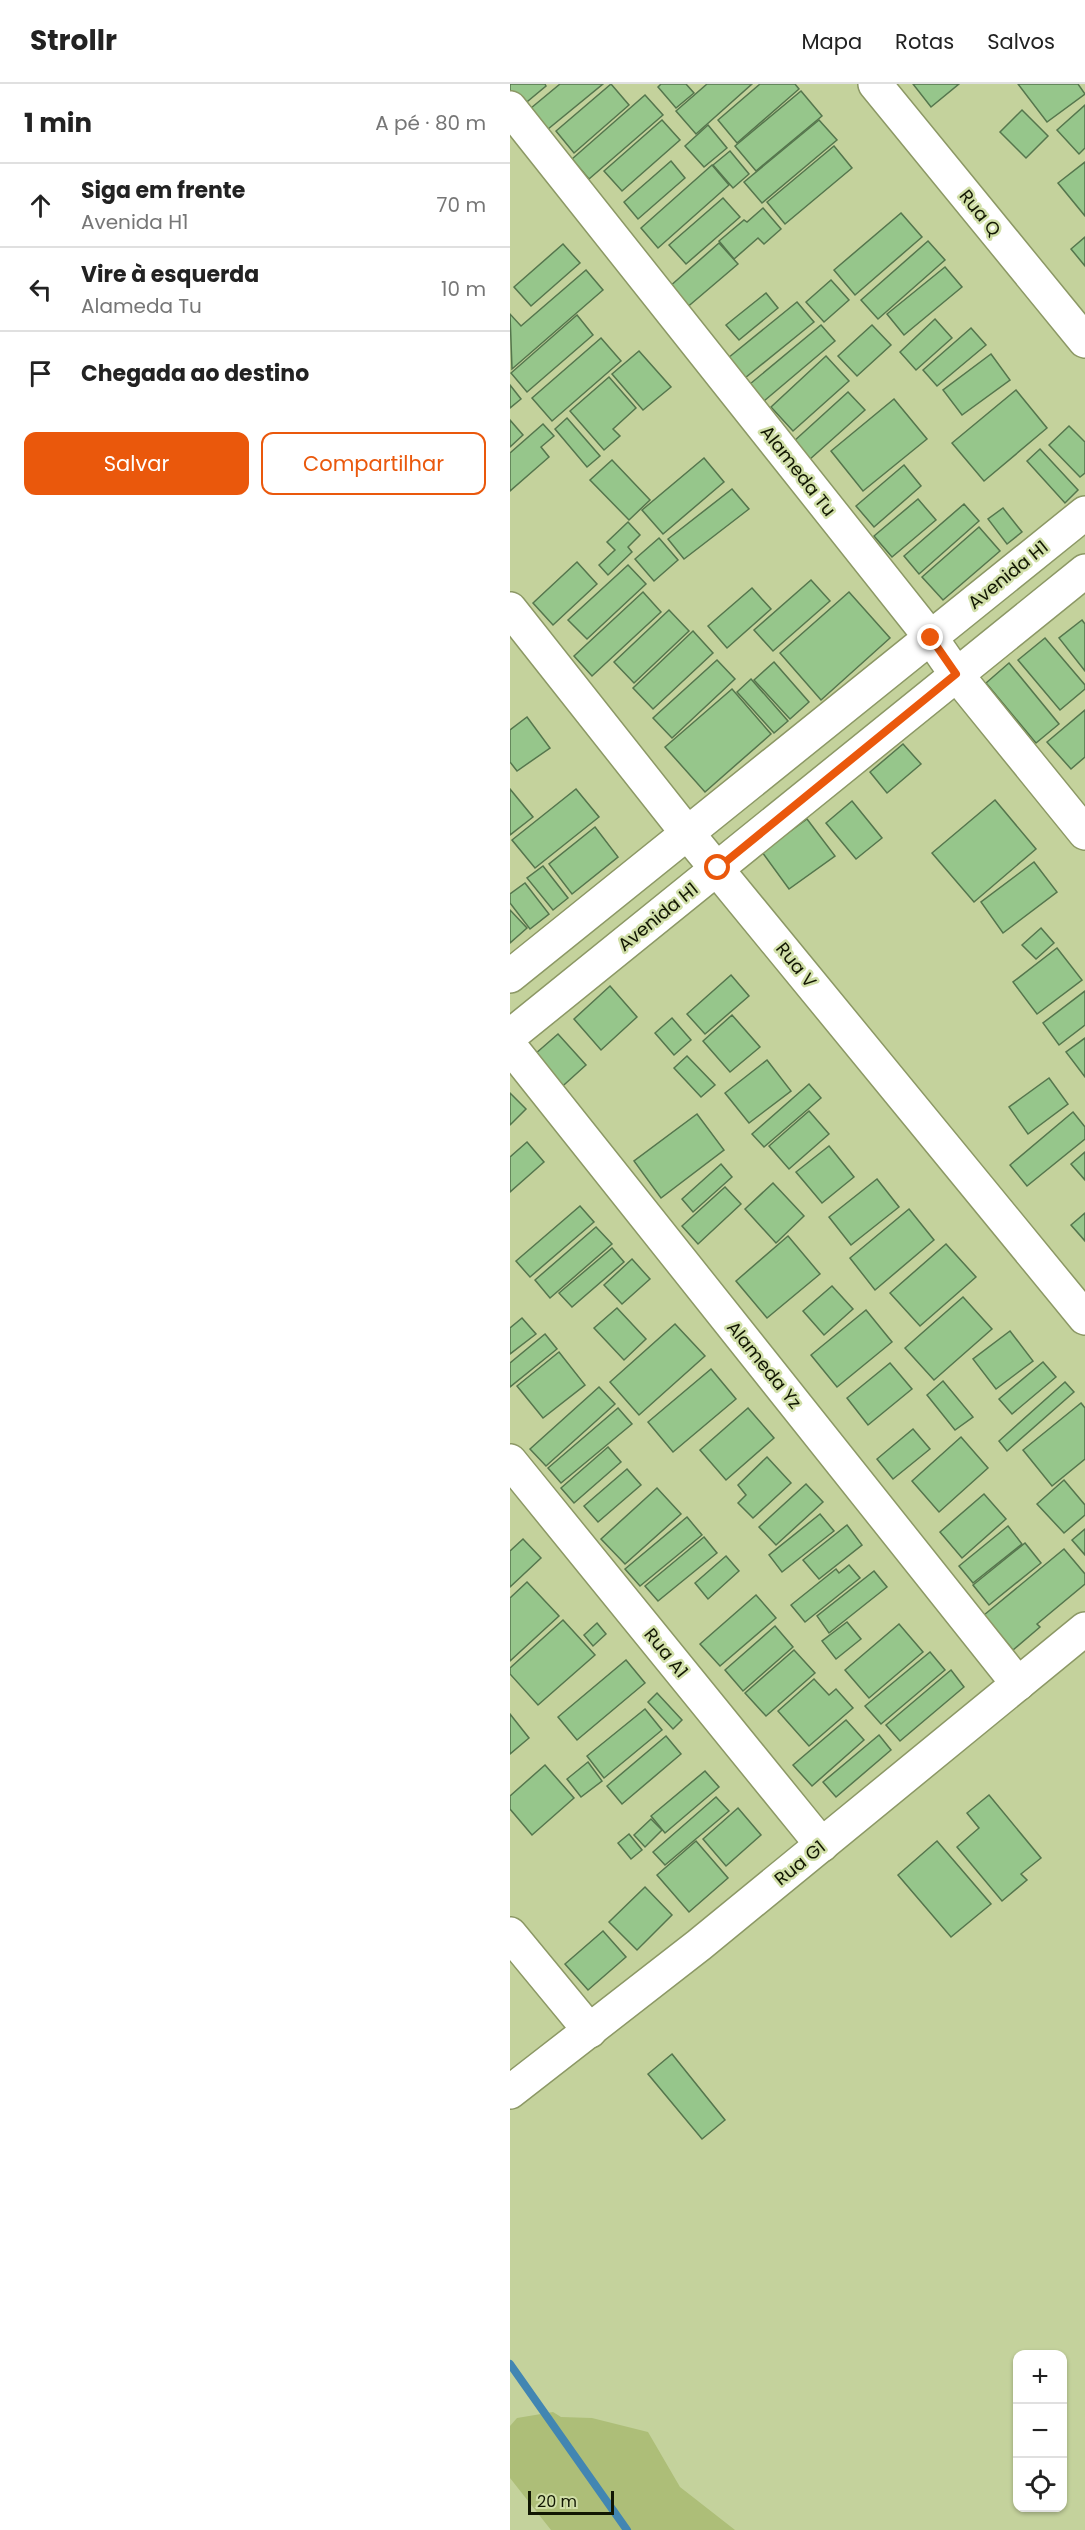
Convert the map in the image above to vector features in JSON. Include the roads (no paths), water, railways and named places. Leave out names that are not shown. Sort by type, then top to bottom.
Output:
[{"type":"street","name":"Rua Q","points":[[875,84],[1085,341]]},
{"type":"street","name":"Alameda Tu","points":[[510,108],[931,638],[956,674],[1085,833]]},
{"type":"street","name":"Avenida H1","points":[[510,976],[1085,513]]},
{"type":"street","name":"Avenida H1","points":[[510,1036],[1085,571]]},
{"type":"street","name":"Rua V","points":[[510,609],[688,834],[1085,1318]]},
{"type":"street","name":"Alameda Yz","points":[[510,1046],[1018,1684]]},
{"type":"street","name":"Rua A1","points":[[510,1461],[822,1845]]},
{"type":"street","name":"Rua G1","points":[[510,2092],[590,2031],[822,1845],[1085,1629]]},
{"type":"street","points":[[510,1934],[590,2031]]},
{"type":"waterway","points":[[510,2364],[627,2530]]}]
